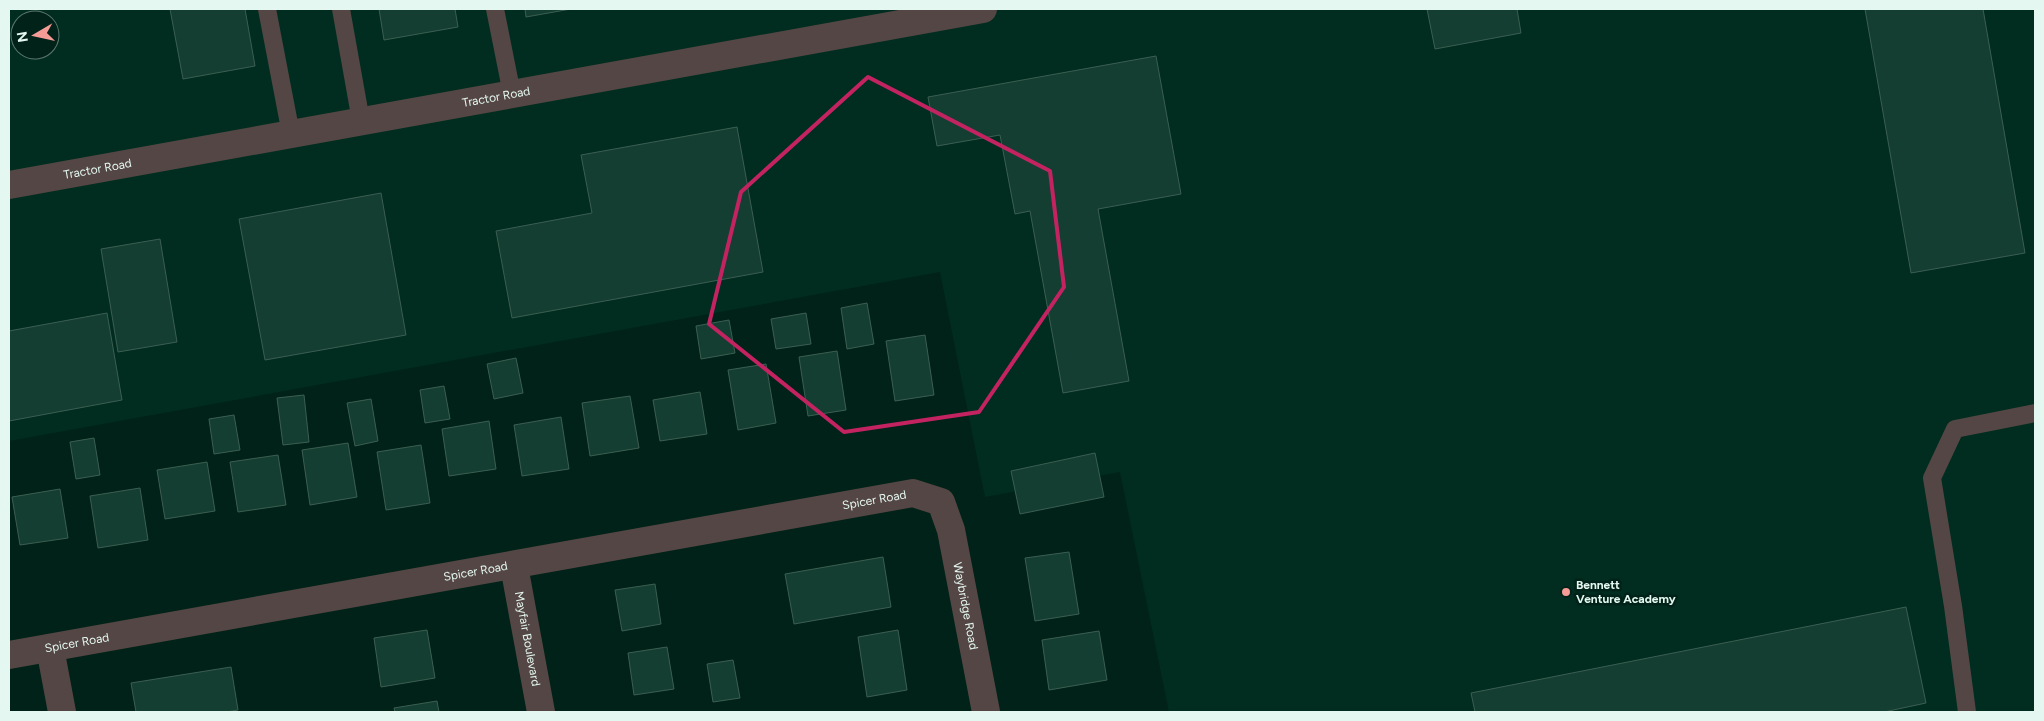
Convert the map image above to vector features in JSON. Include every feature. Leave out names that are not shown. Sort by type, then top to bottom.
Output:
[{"type":"street","name":"Tractor Road","points":[[9,185],[983,9]]},
{"type":"street","name":"Spicer Road","points":[[9,655],[913,493],[941,502]]},
{"type":"street","name":"Waybridge Road","points":[[941,502],[950,530],[986,712]]},
{"type":"street","name":"Mayfair Boulevard","points":[[514,566],[541,712]]},
{"type":"street","points":[[50,648],[62,712]]},
{"type":"lane","points":[[267,9],[291,134]]},
{"type":"lane","points":[[341,9],[361,121]]},
{"type":"lane","points":[[495,9],[512,94]]},
{"type":"lane","points":[[1967,712],[1953,606],[1932,478],[1955,429],[2035,413]]},
{"type":"highlighted area","points":[[868,77],[1050,171],[1064,287],[979,412],[844,432],[709,324],[741,192]]},
{"type":"shaded area","points":[[9,9],[2035,9],[2035,712],[1169,712],[1120,472],[985,497],[940,272],[9,441]]},
{"type":"building","points":[[170,9],[245,9],[255,66],[183,79]]},
{"type":"building","points":[[379,9],[455,9],[458,27],[384,40]]},
{"type":"building","points":[[525,9],[571,9],[526,17]]},
{"type":"building","points":[[1427,9],[1517,9],[1521,33],[1435,49]]},
{"type":"building","points":[[1865,9],[1983,9],[2025,253],[1911,273]]},
{"type":"building","points":[[1156,56],[1181,194],[1098,209],[1129,381],[1063,393],[1030,211],[1015,214],[1000,135],[937,146],[928,97]]},
{"type":"building","points":[[737,127],[763,272],[512,318],[496,231],[592,213],[581,155]]},
{"type":"building","points":[[381,193],[406,335],[265,360],[239,219]]},
{"type":"building","points":[[160,239],[177,342],[118,352],[101,249]]},
{"type":"building","points":[[867,303],[874,344],[847,349],[841,308]]},
{"type":"building","points":[[107,313],[122,400],[9,421],[9,331]]},
{"type":"building","points":[[806,313],[811,344],[776,349],[771,319]]},
{"type":"building","points":[[729,320],[735,353],[701,359],[696,326]]},
{"type":"building","points":[[925,335],[934,395],[895,401],[886,341]]},
{"type":"building","points":[[837,351],[846,410],[808,416],[799,357]]},
{"type":"building","points":[[516,358],[523,393],[494,399],[487,364]]},
{"type":"building","points":[[766,364],[776,423],[738,430],[728,370]]},
{"type":"building","points":[[444,386],[450,419],[425,423],[420,390]]},
{"type":"building","points":[[700,392],[707,434],[660,441],[653,400]]},
{"type":"building","points":[[304,395],[309,442],[283,445],[277,398]]},
{"type":"building","points":[[630,396],[639,448],[590,456],[582,403]]},
{"type":"building","points":[[371,399],[378,441],[355,446],[347,403]]},
{"type":"building","points":[[234,415],[240,450],[214,454],[209,419]]},
{"type":"building","points":[[561,417],[569,469],[522,476],[514,425]]},
{"type":"building","points":[[489,421],[496,469],[449,476],[442,429]]},
{"type":"building","points":[[94,438],[100,475],[76,479],[70,442]]},
{"type":"building","points":[[348,443],[357,497],[310,505],[302,450]]},
{"type":"building","points":[[421,445],[430,503],[386,510],[377,452]]},
{"type":"building","points":[[1095,453],[1104,497],[1020,514],[1011,471]]},
{"type":"building","points":[[278,455],[286,505],[238,512],[230,462]]},
{"type":"building","points":[[207,462],[215,511],[165,519],[157,470]]},
{"type":"building","points":[[140,488],[148,540],[98,548],[90,496]]},
{"type":"building","points":[[60,489],[68,538],[20,545],[12,497]]},
{"type":"building","points":[[1069,552],[1079,614],[1035,621],[1025,558]]},
{"type":"building","points":[[883,557],[891,607],[794,624],[785,574]]},
{"type":"building","points":[[655,584],[661,624],[622,631],[615,590]]},
{"type":"building","points":[[1906,607],[1926,703],[1884,712],[1475,712],[1471,693]]},
{"type":"building","points":[[427,630],[435,678],[381,687],[374,638]]},
{"type":"building","points":[[898,630],[907,690],[867,697],[858,637]]},
{"type":"building","points":[[1099,631],[1107,680],[1049,690],[1042,640]]},
{"type":"building","points":[[667,647],[674,689],[634,695],[628,653]]},
{"type":"building","points":[[733,660],[740,698],[713,702],[707,664]]},
{"type":"building","points":[[231,667],[238,710],[226,712],[136,712],[131,683]]},
{"type":"building","points":[[437,701],[439,712],[395,712],[394,708]]},
{"type":"place","name":"Bennett Venture Academy","points":[[1566,592]]}]
